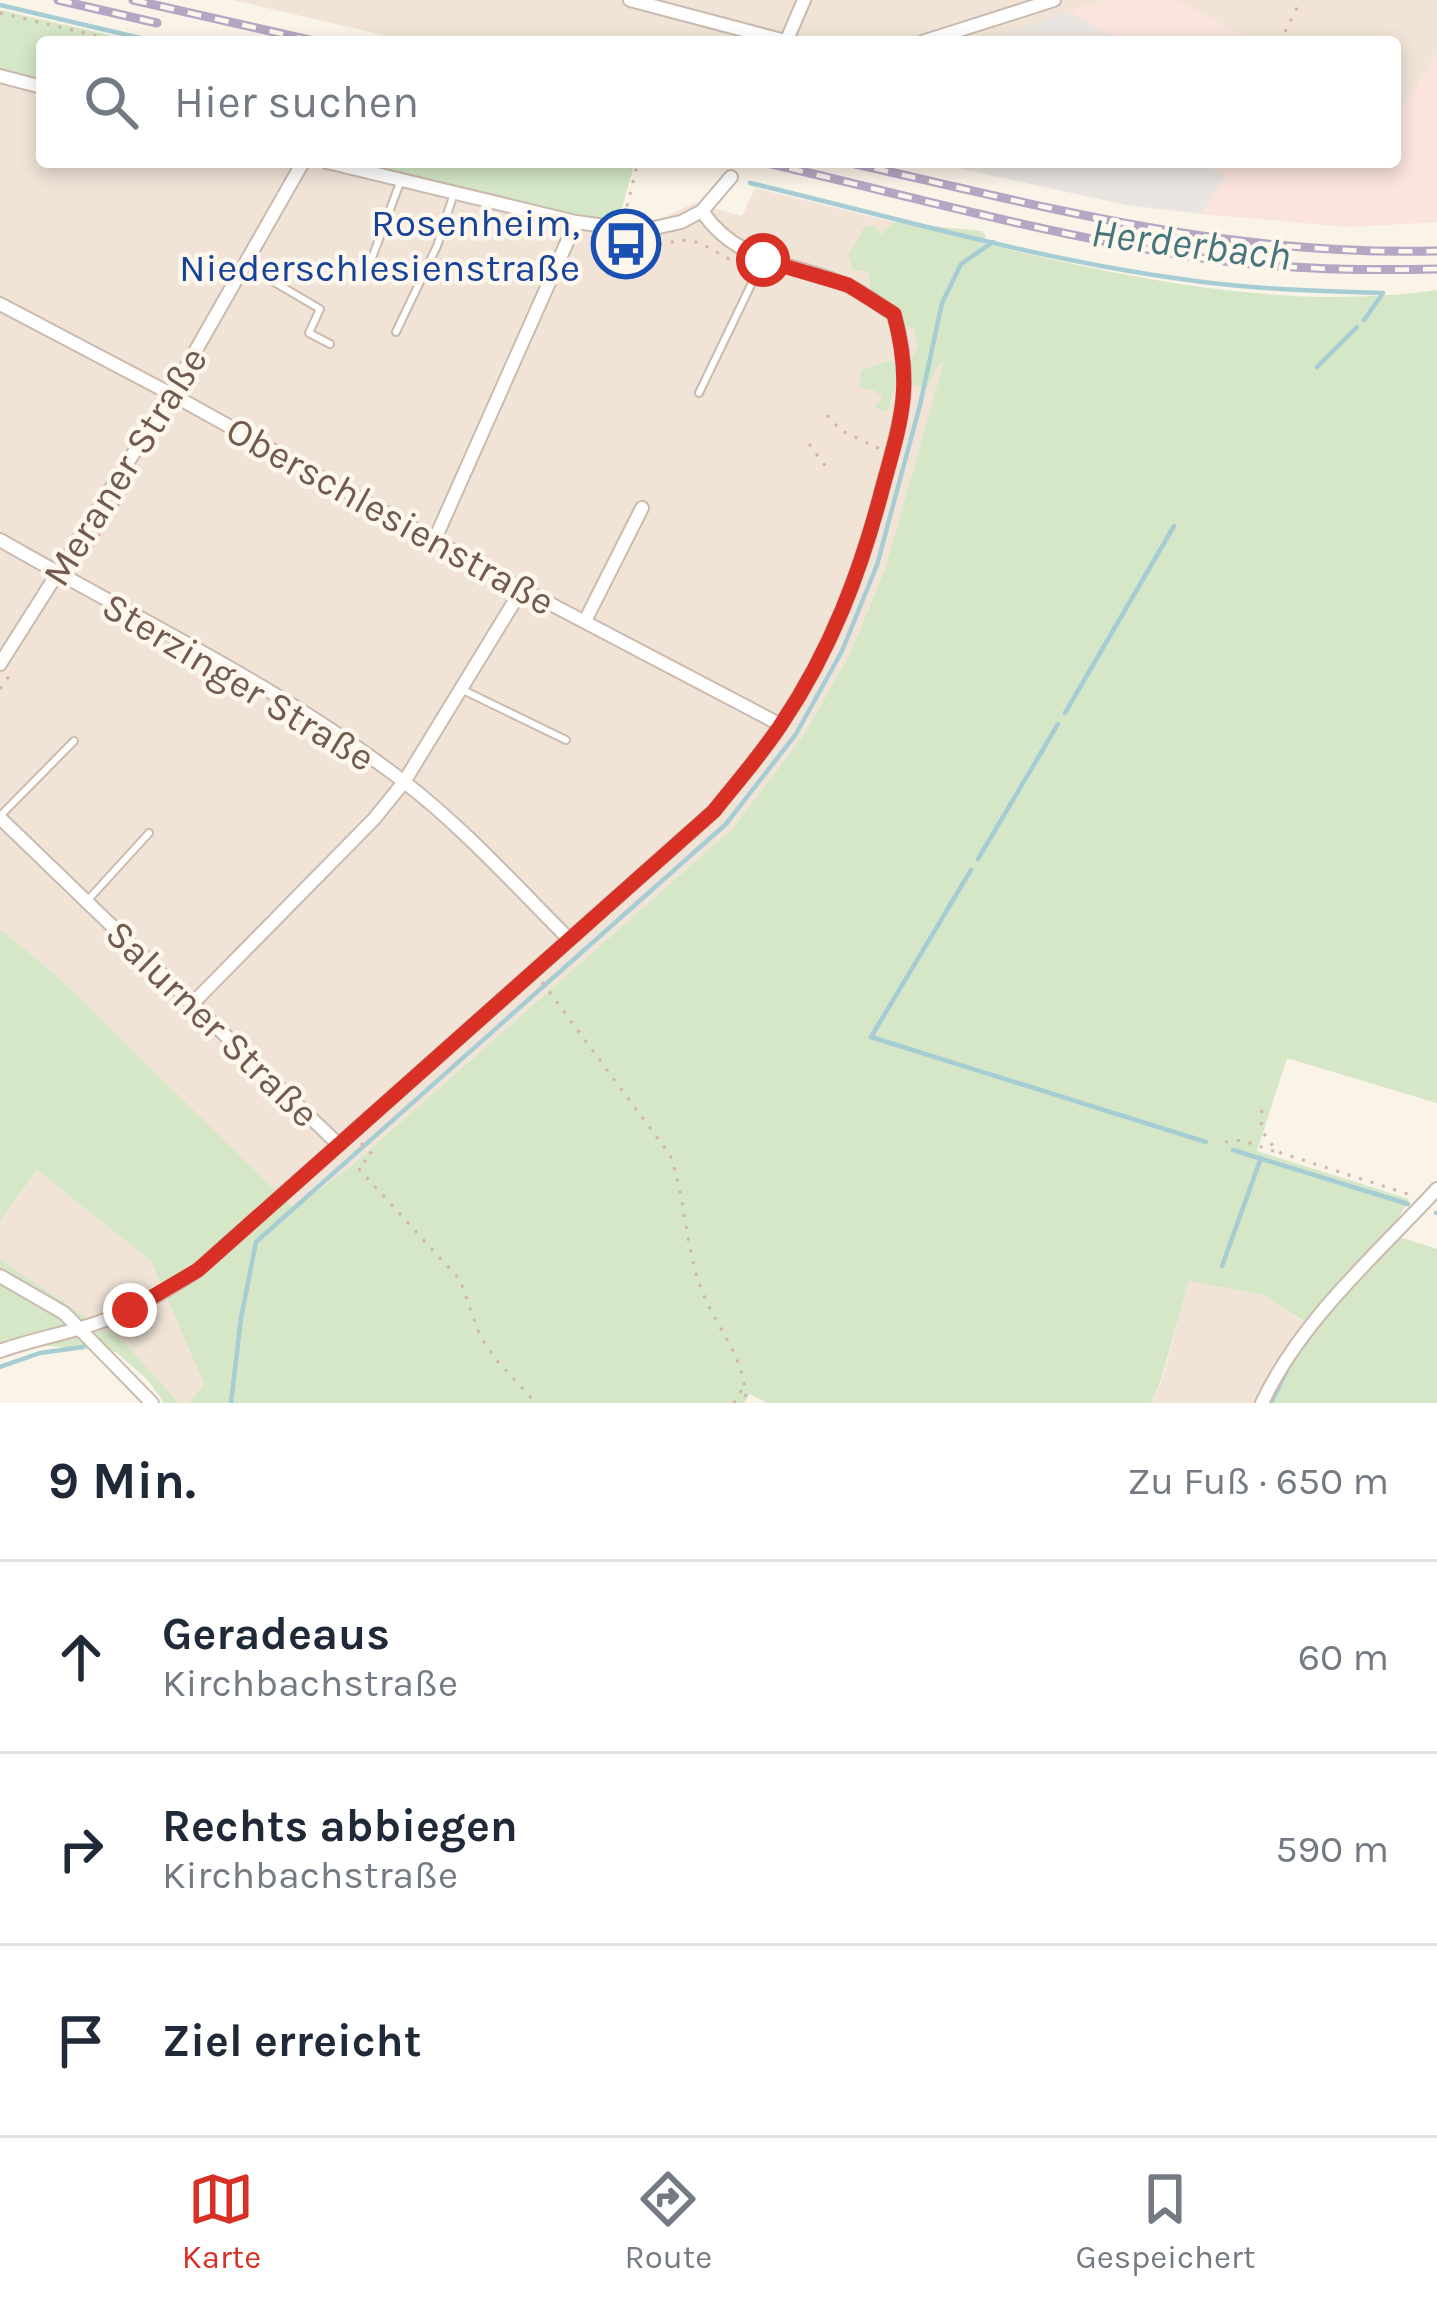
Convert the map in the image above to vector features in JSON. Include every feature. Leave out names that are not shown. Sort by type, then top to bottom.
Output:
[{"type":"street","points":[[630,0],[765,36]]},
{"type":"street","points":[[789,36],[804,0]]},
{"type":"street","points":[[941,36],[1054,0]]},
{"type":"street","points":[[0,76],[36,85]]},
{"type":"street","name":"Meraner Straße","points":[[0,664],[171,394],[300,168]]},
{"type":"street","points":[[352,168],[620,230],[663,228],[702,211],[731,177]]},
{"type":"street","points":[[0,1351],[81,1328],[160,1295],[198,1270],[714,811],[782,725],[829,643],[855,583],[906,401],[905,355],[894,314],[848,285],[794,268],[760,266],[723,237],[702,211]]},
{"type":"street","points":[[435,539],[576,222]]},
{"type":"street","name":"Oberschlesienstraße","points":[[0,304],[782,725]]},
{"type":"street","points":[[585,621],[642,508]]},
{"type":"street","name":"Sterzinger Straße","points":[[0,540],[290,703],[404,782],[569,939]]},
{"type":"street","points":[[193,1003],[374,819],[404,782],[522,589]]},
{"type":"street","name":"Salurner Straße","points":[[0,817],[339,1144]]},
{"type":"street","points":[[1262,1403],[1280,1365],[1309,1328],[1432,1194]]},
{"type":"street","points":[[0,1276],[64,1312],[152,1403]]},
{"type":"lane","points":[[366,274],[401,180]]},
{"type":"lane","points":[[396,332],[436,246],[454,193]]},
{"type":"lane","points":[[245,265],[320,309],[309,333],[330,344]]},
{"type":"lane","points":[[699,393],[760,266]]},
{"type":"lane","points":[[463,690],[566,740]]},
{"type":"lane","name":"Salurner Straße","points":[[0,817],[74,741]]},
{"type":"lane","name":"Salurner Straße","points":[[87,901],[148,833]]},
{"type":"path","points":[[1285,32],[1297,8],[1295,0]]},
{"type":"path","points":[[0,13],[98,36]]},
{"type":"path","points":[[620,230],[636,168]]},
{"type":"path","points":[[635,245],[687,240],[760,266]]},
{"type":"path","points":[[827,415],[840,430],[892,455]]},
{"type":"path","points":[[809,444],[826,467]]},
{"type":"path","points":[[533,972],[670,1155],[681,1184],[702,1292],[742,1366],[746,1403]]},
{"type":"path","points":[[1262,1110],[1259,1124],[1267,1142],[1281,1153]]},
{"type":"path","points":[[1226,1142],[1241,1140],[1432,1194]]},
{"type":"path","points":[[372,1154],[358,1168],[460,1280],[480,1336],[536,1403]]},
{"type":"path","points":[[734,1403],[745,1384]]},
{"type":"shaded area","points":[[233,0],[1105,0],[1000,36],[387,36]]},
{"type":"shaded area","points":[[1105,0],[1176,0],[1242,36],[1113,36],[1069,11]]},
{"type":"shaded area","points":[[1176,0],[1437,0],[1437,54],[1401,110],[1401,36],[1242,36]]},
{"type":"shaded area","points":[[1069,11],[1113,36],[1000,36]]},
{"type":"shaded area","points":[[1437,54],[1437,222],[1349,227],[1202,214],[1224,176],[1211,168],[1401,168],[1401,110]]},
{"type":"shaded area","points":[[0,69],[36,78],[36,168],[381,168],[618,222],[660,219],[695,203],[742,216],[755,188],[893,222],[874,281],[958,313],[886,566],[850,654],[803,736],[732,829],[350,1167],[294,1210],[55,974],[0,929]]},
{"type":"shaded area","points":[[958,168],[1211,168],[1225,176],[1202,214],[1126,205]]},
{"type":"shaded area","points":[[37,1170],[151,1261],[204,1384],[189,1403],[179,1403],[126,1344],[0,1259],[0,1221]]},
{"type":"shaded area","points":[[1189,1281],[1263,1295],[1307,1324],[1266,1403],[1151,1403]]},
{"type":"green space","points":[[0,10],[113,36],[36,36],[36,78],[0,69]]},
{"type":"green space","points":[[381,168],[633,168],[618,222]]},
{"type":"green space","points":[[893,222],[982,231],[986,237],[981,243],[1208,288],[1322,297],[1437,290],[1437,1103],[1287,1058],[1257,1151],[1409,1199],[1390,1234],[1437,1249],[1437,1403],[1266,1403],[1307,1323],[1263,1295],[1189,1281],[1151,1403],[767,1403],[750,1394],[744,1403],[189,1403],[204,1384],[151,1261],[37,1170],[0,1221],[0,929],[55,974],[294,1209],[350,1167],[732,829],[803,736],[850,654],[886,566],[944,361],[929,386],[914,386],[899,372],[888,411],[874,408],[882,398],[876,391],[860,388],[861,370],[888,361],[910,364],[918,345],[913,328],[887,322],[874,311],[868,271],[853,270],[848,255],[865,226],[874,226],[882,235]]},
{"type":"green space","points":[[0,1259],[126,1344],[179,1403],[164,1403],[148,1380],[116,1352],[38,1345],[0,1359]]},
{"type":"waterway","points":[[0,5],[132,36]]},
{"type":"waterway","name":"Herderbach","points":[[750,183],[1126,271],[1231,285],[1383,293],[1364,320]]},
{"type":"waterway","points":[[231,1403],[256,1242],[726,824],[796,734],[842,651],[877,565],[942,303],[961,264],[993,242]]},
{"type":"waterway","points":[[1317,367],[1357,327]]},
{"type":"waterway","points":[[1065,713],[1174,526]]},
{"type":"waterway","points":[[978,859],[1058,724]]},
{"type":"waterway","points":[[971,870],[871,1037],[1206,1142]]},
{"type":"waterway","points":[[1233,1150],[1408,1204]]},
{"type":"waterway","points":[[1222,1266],[1261,1158]]},
{"type":"waterway","points":[[0,1367],[40,1353],[83,1347]]},
{"type":"waterway","points":[[1271,1403],[1287,1370]]},
{"type":"railway","points":[[58,0],[157,23]]},
{"type":"railway","points":[[133,0],[292,36]]},
{"type":"railway","points":[[787,168],[1024,224],[1182,255],[1309,268],[1437,269]]},
{"type":"railway","points":[[873,168],[1067,212],[1211,237],[1284,246],[1437,251]]},
{"type":"place","name":"Rosenheim, Niederschlesienstraße","points":[[626,244]]},
{"type":"route","points":[[130,1310],[198,1270],[714,811],[782,725],[829,643],[864,560],[906,401],[905,355],[894,314],[848,285],[763,260]]}]
